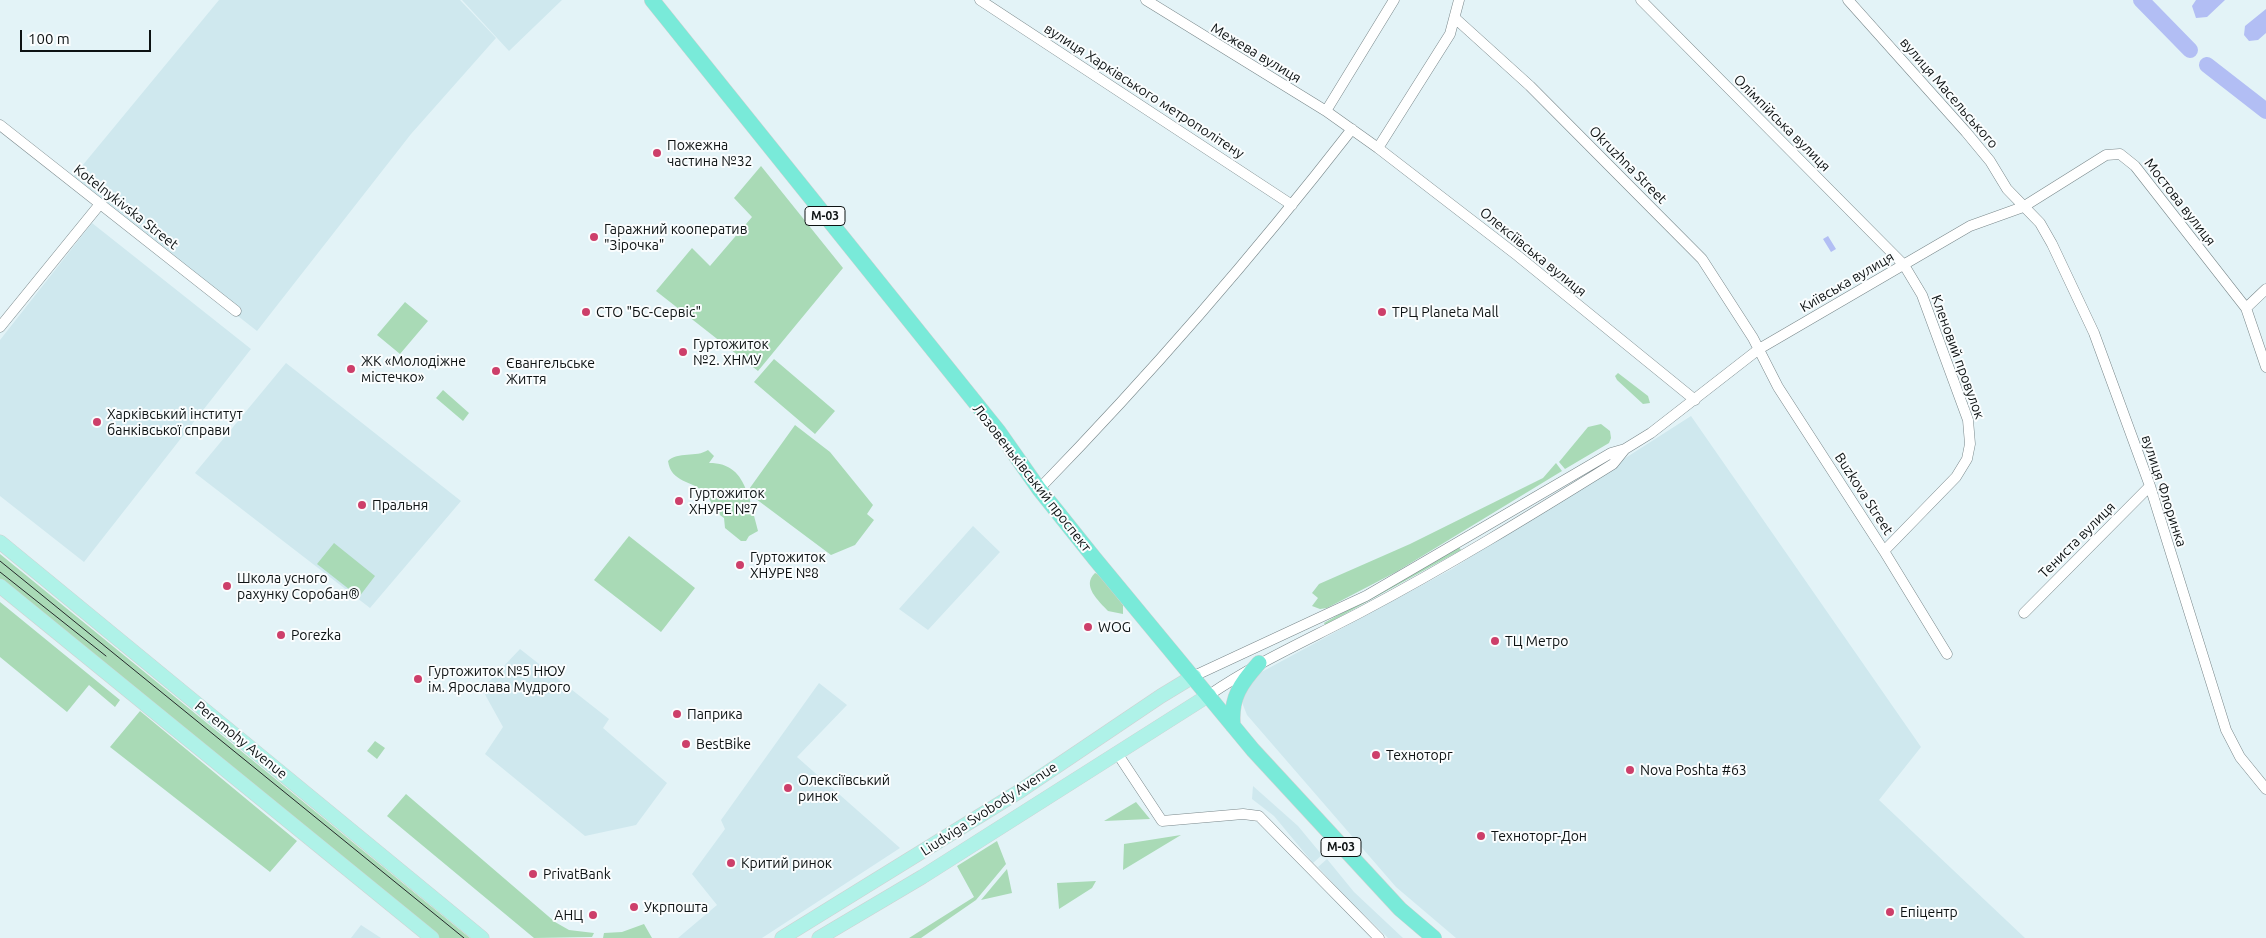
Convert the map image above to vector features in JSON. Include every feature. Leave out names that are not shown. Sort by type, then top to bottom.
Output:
[{"type":"highway","name":"Лозовеньківський проспект","points":[[652,0],[999,432],[1039,489],[1125,597],[1194,676],[1234,726],[1393,902],[1434,938]]},
{"type":"highway","points":[[1234,726],[1232,708],[1237,691],[1260,664]]},
{"type":"main road","name":"Peremohy Avenue","points":[[0,542],[482,938]]},
{"type":"main road","points":[[0,586],[432,938]]},
{"type":"main road","name":"Liudviga Svobody Avenue","points":[[782,938],[970,823],[1194,676]]},
{"type":"main road","name":"Liudviga Svobody Avenue","points":[[819,938],[922,877],[1209,695]]},
{"type":"street","name":"вулиця Харківського метрополітену","points":[[980,0],[1292,205]]},
{"type":"street","name":"Межева вулиця","points":[[1146,0],[1352,129]]},
{"type":"street","points":[[1326,112],[1394,0]]},
{"type":"street","points":[[1378,148],[1450,34],[1456,19],[1460,0]]},
{"type":"street","name":"Олімпійська вулиця","points":[[1641,0],[1904,264]]},
{"type":"street","name":"вулиця Масельського","points":[[1848,0],[1966,132],[1990,161],[2007,189],[2023,208]]},
{"type":"street","name":"Okruzhna Street","points":[[1456,19],[1530,86],[1702,259],[1759,349]]},
{"type":"street","name":"Kotelnykivska Street","points":[[0,125],[236,311]]},
{"type":"street","points":[[1039,489],[1117,409],[1292,205],[1352,129]]},
{"type":"street","name":"Олексіївська вулиця","points":[[1352,129],[1518,256],[1695,400]]},
{"type":"street","name":"Мостова вулиця","points":[[2023,208],[2089,164],[2106,155],[2120,154],[2135,166],[2246,308],[2264,356],[2266,368]]},
{"type":"street","points":[[0,327],[100,204]]},
{"type":"street","name":"Київська вулиця","points":[[1625,449],[1652,433],[1759,349],[1970,226],[2023,208]]},
{"type":"street","name":"вулиця Флоринка","points":[[2023,208],[2040,224],[2052,244],[2094,333],[2150,486],[2226,730],[2240,757],[2266,789]]},
{"type":"street","name":"Кленовий провулок","points":[[1884,551],[1956,477],[1966,459],[1970,444],[1968,420],[1922,295],[1904,264]]},
{"type":"street","points":[[2246,308],[2266,289]]},
{"type":"street","name":"Buzkova Street","points":[[1759,349],[1778,386],[1884,551],[1947,654]]},
{"type":"street","points":[[1194,676],[1366,596],[1611,453],[1625,449]]},
{"type":"street","points":[[1209,695],[1260,664],[1362,612],[1507,530],[1613,464],[1625,449]]},
{"type":"street","name":"Тениста вулиця","points":[[2024,614],[2150,486]]},
{"type":"street","points":[[1300,627],[1308,639]]},
{"type":"street","points":[[1117,753],[1162,821],[1243,814],[1259,816],[1379,938]]},
{"type":"shaded area","points":[[219,0],[460,0],[496,38],[411,134],[257,331],[68,183]]},
{"type":"shaded area","points":[[462,0],[562,0],[509,51]]},
{"type":"shaded area","name":"Харківський інститут банківської справи","points":[[92,223],[251,349],[84,562],[0,496],[0,340]]},
{"type":"shaded area","points":[[286,363],[461,501],[370,608],[195,473]]},
{"type":"shaded area","points":[[1691,416],[1921,747],[1879,800],[2025,938],[1456,938],[1396,887],[1247,715],[1243,705],[1242,694],[1256,675],[1452,569]]},
{"type":"shaded area","points":[[973,526],[1000,552],[928,630],[899,609]]},
{"type":"shaded area","points":[[520,649],[609,719],[603,728],[667,783],[636,825],[585,836],[485,754],[503,727],[482,689]]},
{"type":"shaded area","name":"Олексіївський ринок","points":[[819,683],[847,705],[797,757],[900,848],[762,938],[678,938],[717,905],[692,874],[725,829],[721,820]]},
{"type":"shaded area","points":[[1253,786],[1298,826],[1322,855],[1313,863],[1274,816],[1252,799]]},
{"type":"shaded area","points":[[1327,859],[1354,892],[1403,938],[1388,938],[1345,896],[1318,867]]},
{"type":"shaded area","points":[[361,925],[381,938],[351,938]]},
{"type":"green space","points":[[761,166],[843,268],[758,371],[656,291],[692,248],[710,266],[752,217],[734,198]]},
{"type":"green space","points":[[405,302],[428,321],[400,354],[377,335]]},
{"type":"green space","points":[[774,359],[835,411],[815,434],[754,382]]},
{"type":"green space","points":[[1618,373],[1648,396],[1650,403],[1643,404],[1617,380],[1615,376]]},
{"type":"green space","points":[[443,390],[469,413],[463,421],[436,398]]},
{"type":"green space","points":[[1601,424],[1610,431],[1611,438],[1609,443],[1565,469],[1559,462],[1588,427]]},
{"type":"green space","points":[[795,425],[830,452],[873,505],[867,514],[874,520],[855,545],[831,555],[748,493],[758,531],[749,536],[746,541],[741,541],[725,528],[724,518],[718,513],[705,493],[673,473],[668,461],[677,456],[698,454],[708,450],[714,456],[709,463],[723,465],[733,470],[741,479],[747,492]]},
{"type":"green space","points":[[1556,463],[1562,471],[1396,572],[1327,608],[1320,609],[1312,606],[1318,598],[1312,593],[1319,584],[1410,544],[1543,478]]},
{"type":"green space","points":[[629,536],[695,588],[661,632],[594,580]]},
{"type":"green space","points":[[334,543],[375,576],[359,597],[317,564]]},
{"type":"green space","points":[[1459,547],[1461,550],[1325,625],[1324,623]]},
{"type":"green space","points":[[0,554],[470,938],[439,938],[0,580]]},
{"type":"green space","points":[[1095,573],[1100,575],[1123,605],[1123,614],[1108,611],[1096,598],[1090,583]]},
{"type":"green space","points":[[0,602],[120,700],[115,707],[89,685],[67,712],[0,657]]},
{"type":"green space","points":[[140,711],[297,841],[270,872],[110,747]]},
{"type":"green space","points":[[375,741],[385,748],[377,759],[367,751]]},
{"type":"green space","points":[[406,794],[555,922],[569,930],[594,933],[592,937],[534,938],[387,816]]},
{"type":"green space","points":[[1136,802],[1150,819],[1104,821]]},
{"type":"green space","points":[[1181,835],[1123,870],[1124,844]]},
{"type":"green space","points":[[997,841],[1006,864],[976,900],[921,938],[909,938],[974,897],[957,866]]},
{"type":"green space","points":[[1007,869],[1012,893],[981,900]]},
{"type":"green space","points":[[1096,881],[1092,888],[1059,909],[1057,883]]},
{"type":"green space","points":[[644,924],[652,938],[603,938],[604,933],[622,932]]},
{"type":"water","points":[[2196,0],[2225,0],[2207,17],[2196,18],[2192,6]]},
{"type":"water","points":[[2266,9],[2266,33],[2258,40],[2249,41],[2244,35],[2245,26]]},
{"type":"water","points":[[1828,236],[1836,249],[1831,252],[1823,239]]},
{"type":"waterway","points":[[2141,0],[2190,50]]},
{"type":"waterway","points":[[2207,65],[2266,111]]},
{"type":"tram line","points":[[0,561],[464,938]]},
{"type":"tram line","points":[[0,572],[106,656]]},
{"type":"place","name":"Пожежна частина №32","points":[[657,153]]},
{"type":"place","name":"Гаражний кооператив \"Зірочка\"","points":[[594,237]]},
{"type":"place","name":"СТО \"БС-Сервіс\"","points":[[586,312]]},
{"type":"place","name":"ТРЦ Planeta Mall","points":[[1382,312]]},
{"type":"place","name":"Гуртожиток №2. ХНМУ","points":[[683,352]]},
{"type":"place","name":"ЖК «Молодіжне містечко»","points":[[351,369]]},
{"type":"place","name":"Євангельське Життя","points":[[496,371]]},
{"type":"place","name":"Харківський інститут банківської справи","points":[[97,422]]},
{"type":"place","name":"Гуртожиток ХНУРЕ №7","points":[[679,501]]},
{"type":"place","name":"Пральня","points":[[362,505]]},
{"type":"place","name":"Гуртожиток ХНУРЕ №8","points":[[740,565]]},
{"type":"place","name":"Школа усного рахунку Соробан®","points":[[227,586]]},
{"type":"place","name":"WOG","points":[[1088,627]]},
{"type":"place","name":"Porezka","points":[[281,635]]},
{"type":"place","name":"ТЦ Метро","points":[[1495,641]]},
{"type":"place","name":"Гуртожиток №5 НЮУ ім. Ярослава Мудрого","points":[[418,679]]},
{"type":"place","name":"Паприка","points":[[677,714]]},
{"type":"place","name":"BestBike","points":[[686,744]]},
{"type":"place","name":"Техноторг","points":[[1376,755]]},
{"type":"place","name":"Nova Poshta #63","points":[[1630,770]]},
{"type":"place","name":"Олексіївський ринок","points":[[788,788]]},
{"type":"place","name":"Техноторг-Дон","points":[[1481,836]]},
{"type":"place","name":"Критий ринок","points":[[731,863]]},
{"type":"place","name":"PrivatBank","points":[[533,874]]},
{"type":"place","name":"Укрпошта","points":[[634,907]]},
{"type":"place","name":"Епіцентр","points":[[1890,912]]},
{"type":"place","name":"АНЦ","points":[[593,915]]}]
